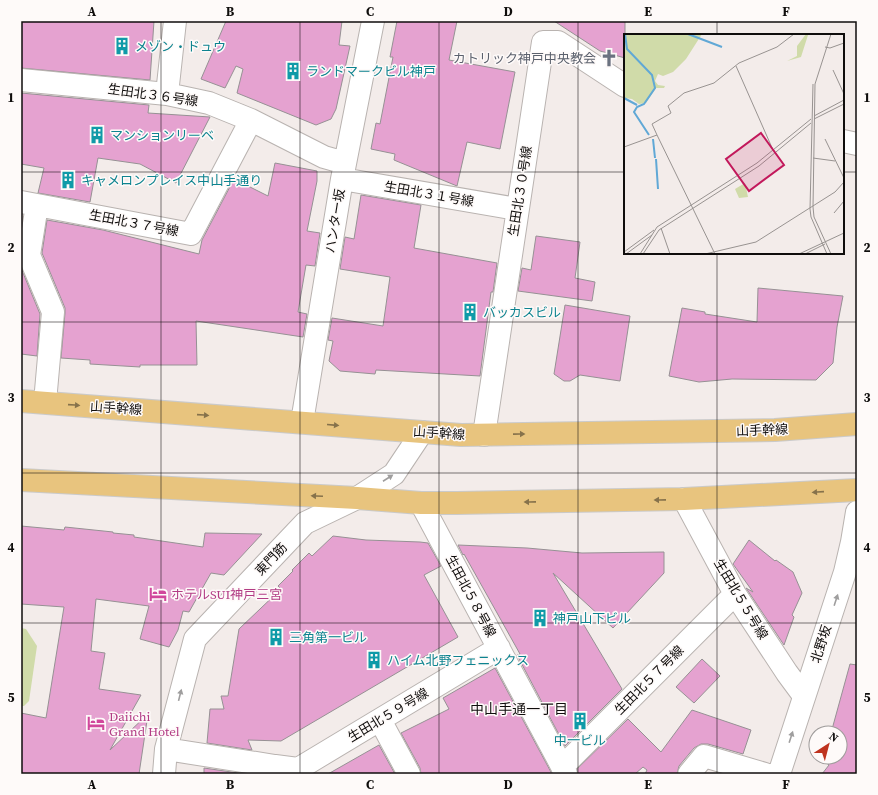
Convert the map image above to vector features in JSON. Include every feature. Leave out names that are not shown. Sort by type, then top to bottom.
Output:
[{"type":"main road","name":"山手幹線","points":[[21,401],[461,435],[775,430],[857,424]]},
{"type":"main road","points":[[21,480],[457,504],[684,499],[857,490]]},
{"type":"street","points":[[167,94],[175,21]]},
{"type":"street","name":"ハンター坂","points":[[302,422],[344,171],[373,21]]},
{"type":"street","name":"生田北３０号線","points":[[484,435],[543,42],[558,42],[624,85]]},
{"type":"street","name":"生田北３６号線","points":[[21,80],[167,94],[209,103],[251,120],[324,157],[344,171]]},
{"type":"street","name":"生田北３７号線","points":[[29,203],[192,234],[251,120]]},
{"type":"street","points":[[844,140],[857,144]]},
{"type":"street","name":"生田北３１号線","points":[[344,171],[517,209]]},
{"type":"street","points":[[29,203],[29,255],[53,312],[45,402]]},
{"type":"street","name":"東門筋","points":[[164,774],[166,749],[195,639],[305,523],[357,498],[394,474],[422,432]]},
{"type":"street","name":"生田北５５号線","points":[[684,499],[736,594],[787,674],[804,696]]},
{"type":"street","name":"生田北５８号線","points":[[420,503],[564,770]]},
{"type":"street","name":"北野坂","points":[[779,774],[804,696],[851,577],[852,542],[857,512]]},
{"type":"street","name":"生田北５７号線","points":[[564,770],[736,594]]},
{"type":"street","name":"生田北５９号線","points":[[166,749],[277,770],[298,769],[498,648]]},
{"type":"street","points":[[380,720],[409,774]]},
{"type":"street","points":[[689,774],[704,756],[765,774]]},
{"type":"green space","points":[[21,628],[26,629],[37,646],[29,701],[24,706],[21,706]]},
{"type":"building","points":[[21,21],[154,21],[150,80],[21,68]]},
{"type":"building","name":"ランドマークビル神戸","points":[[226,21],[342,21],[339,45],[350,46],[336,109],[331,119],[316,125],[237,93],[243,69],[236,66],[225,88],[201,79]]},
{"type":"building","points":[[397,21],[457,21],[449,60],[515,72],[500,149],[467,142],[457,186],[394,160],[395,154],[371,149],[376,123],[380,124],[393,57],[390,57]]},
{"type":"building","points":[[554,21],[625,21],[624,58],[600,51]]},
{"type":"building","points":[[21,93],[149,105],[148,113],[210,117],[176,183],[140,164],[98,158],[90,202],[38,193],[44,168],[21,164]]},
{"type":"building","points":[[275,163],[317,171],[317,181],[307,231],[320,233],[315,266],[306,265],[298,312],[307,314],[303,337],[196,321],[197,365],[140,365],[140,367],[90,364],[90,360],[61,358],[65,308],[42,253],[47,220],[103,230],[199,254],[202,240],[234,179],[268,196]]},
{"type":"building","points":[[361,195],[421,205],[414,248],[497,263],[493,292],[491,292],[480,376],[376,370],[375,374],[340,371],[329,361],[333,341],[328,340],[332,318],[383,326],[390,277],[340,269],[345,237],[354,239]]},
{"type":"building","points":[[536,236],[580,242],[575,278],[595,282],[592,301],[518,291],[522,268],[531,270]]},
{"type":"building","points":[[21,268],[40,314],[37,356],[21,354]]},
{"type":"building","points":[[758,288],[843,296],[837,327],[833,363],[816,380],[732,379],[699,382],[669,376],[682,308],[705,312],[705,314],[757,322]]},
{"type":"building","points":[[565,305],[630,316],[620,381],[580,375],[570,381],[564,381],[554,374]]},
{"type":"building","points":[[21,526],[64,530],[65,527],[113,532],[134,535],[134,537],[203,547],[205,533],[262,534],[224,575],[211,573],[189,612],[183,611],[178,630],[169,647],[140,639],[149,606],[96,599],[91,651],[105,653],[99,689],[141,695],[110,750],[148,714],[139,774],[21,774],[21,713],[46,718],[64,607],[21,604]]},
{"type":"building","points":[[333,536],[366,540],[428,543],[441,566],[424,575],[458,637],[281,741],[248,740],[252,750],[207,743],[210,709],[224,709],[221,696],[228,696],[239,629],[281,589],[278,586],[309,553],[312,556]]},
{"type":"building","points":[[749,540],[775,561],[776,560],[793,572],[802,593],[792,615],[794,617],[784,645],[746,588],[753,592],[733,564]]},
{"type":"building","points":[[458,545],[527,548],[582,553],[664,552],[664,573],[613,628],[553,573],[622,689],[565,746],[517,655],[520,654]]},
{"type":"building","points":[[702,659],[720,676],[694,703],[676,687]]},
{"type":"building","points":[[850,664],[857,665],[857,774],[822,774],[829,765],[848,765],[848,725],[833,725]]},
{"type":"building","points":[[495,668],[552,774],[421,774],[420,768],[401,733],[449,709],[443,698]]},
{"type":"building","points":[[692,710],[751,730],[743,754],[708,744],[701,744],[694,748],[679,766],[677,774],[645,774],[647,770],[643,767],[635,774],[578,774],[577,769],[628,719],[661,752]]},
{"type":"building","points":[[379,745],[395,774],[328,774]]},
{"type":"building","points":[[204,768],[245,774],[204,774]]},
{"type":"place","name":"メゾン・ドュウ","points":[[122,46]]},
{"type":"place","name":"カトリック神戸中央教会","points":[[609,58]]},
{"type":"place","name":"ランドマークビル神戸","points":[[293,71]]},
{"type":"place","name":"マンションリーベ","points":[[97,135]]},
{"type":"place","name":"キャメロンプレイス中山手通り","points":[[68,180]]},
{"type":"place","name":"バッカスビル","points":[[470,312]]},
{"type":"place","name":"ホテルSUI神戸三宮","points":[[158,594]]},
{"type":"place","name":"神戸山下ビル","points":[[540,618]]},
{"type":"place","name":"三角第一ビル","points":[[276,637]]},
{"type":"place","name":"ハイム北野フェニックス","points":[[374,660]]},
{"type":"place","name":"中一ビル","points":[[580,721]]},
{"type":"place","name":"Daiichi Grand Hotel","points":[[96,723]]},
{"type":"district","name":"中山手通一丁目","points":[[519,709]]}]
